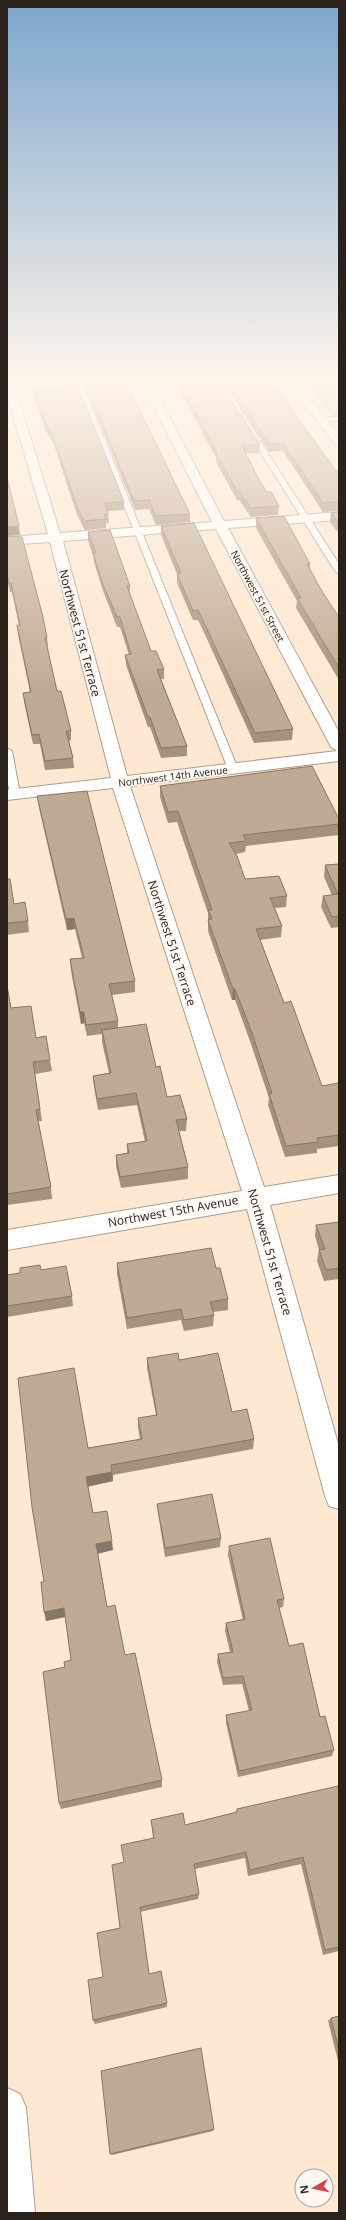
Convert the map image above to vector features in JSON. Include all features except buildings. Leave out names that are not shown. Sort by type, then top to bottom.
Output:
[{"type":"street","name":"Northwest 51st Terrace","points":[[38,484],[55,536],[120,782],[256,1197],[339,1496]]},
{"type":"street","name":"Northwest 51st Street","points":[[199,484],[339,747]]},
{"type":"street","points":[[7,541],[55,536],[339,516]]},
{"type":"street","name":"Northwest 14th Avenue","points":[[11,794],[339,756]]},
{"type":"street","name":"Northwest 15th Avenue","points":[[7,1240],[339,1184]]},
{"type":"street","points":[[7,2107],[15,2213]]},
{"type":"lane","points":[[119,484],[233,769]]},
{"type":"lane","points":[[284,484],[339,571]]},
{"type":"lane","points":[[7,751],[11,794]]}]
